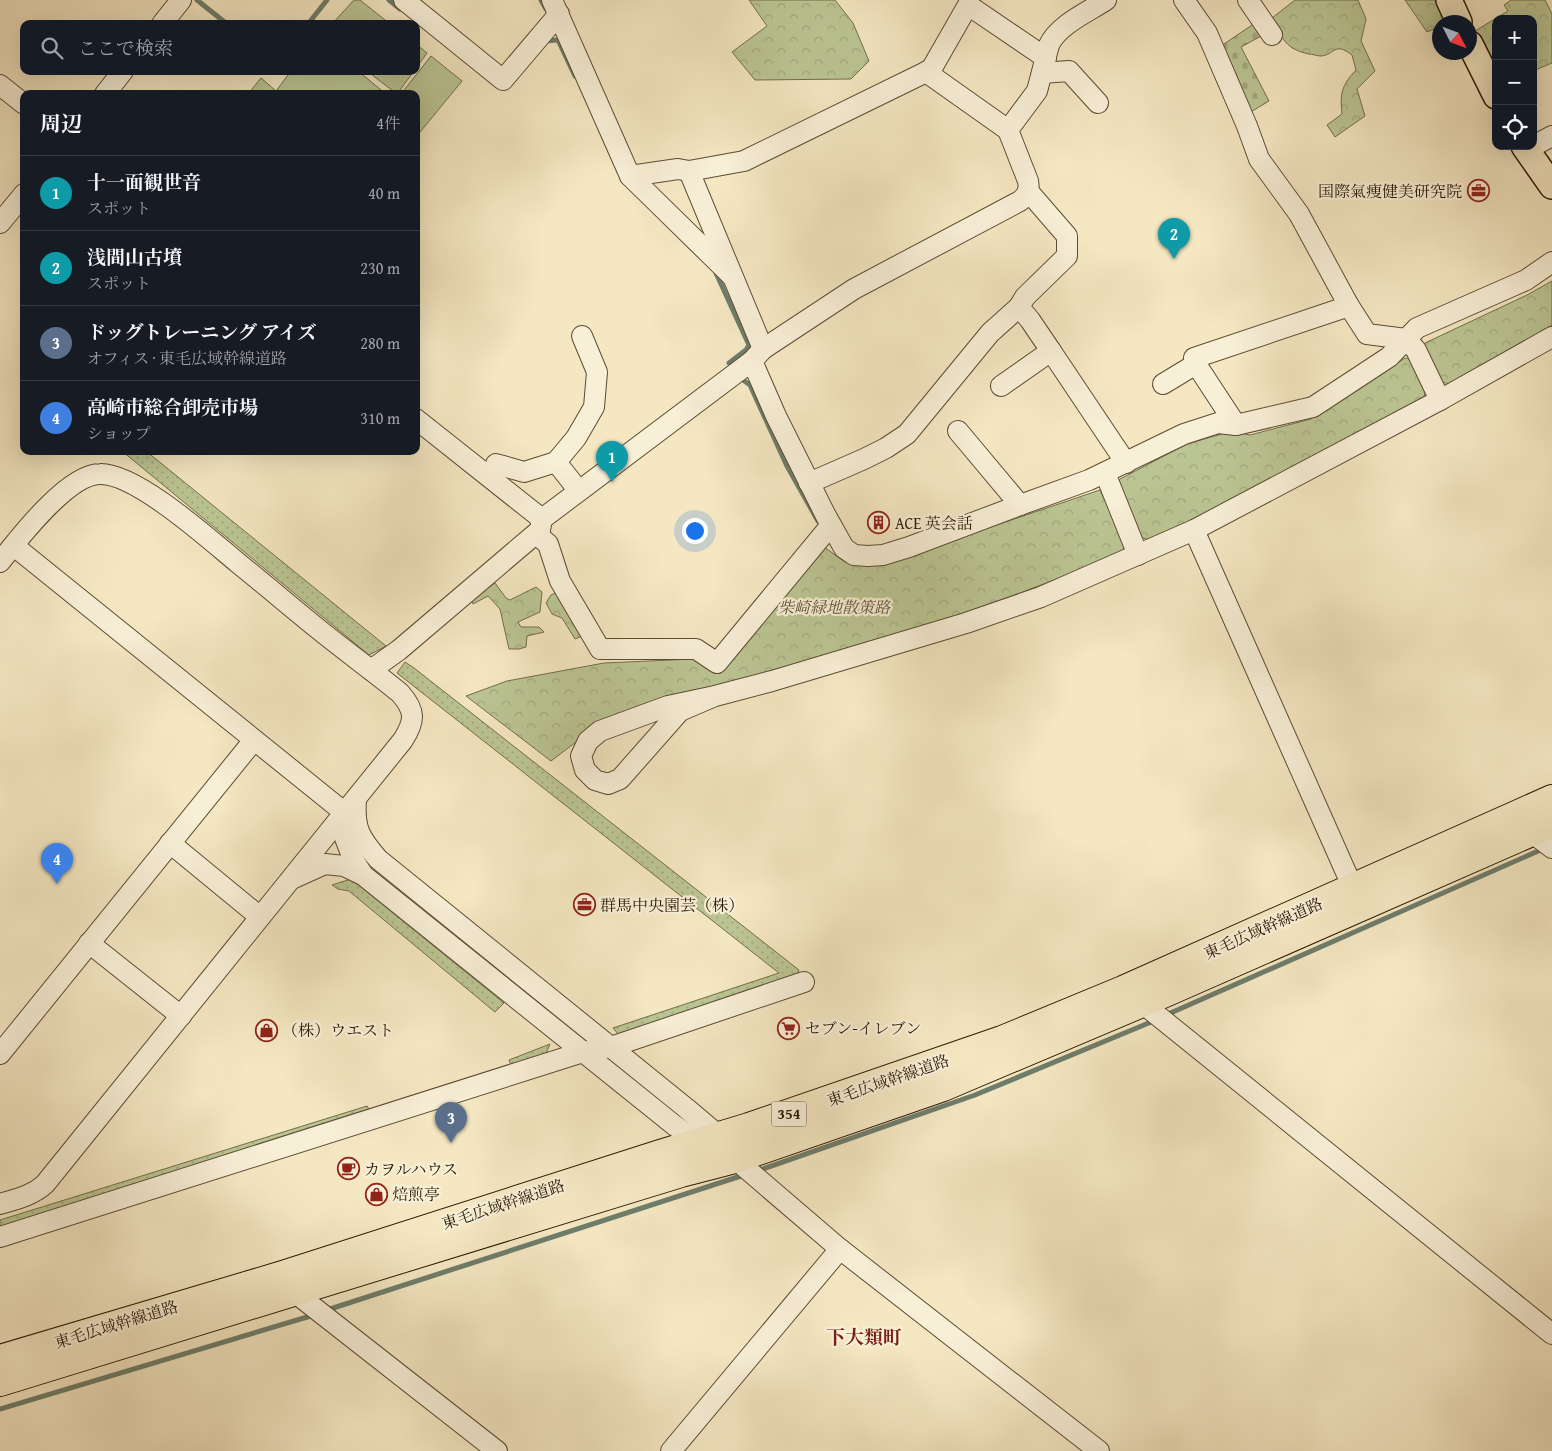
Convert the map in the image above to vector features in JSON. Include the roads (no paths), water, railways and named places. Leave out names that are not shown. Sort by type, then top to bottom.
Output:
[{"type":"highway","name":"東毛広域幹線道路","points":[[0,1359],[283,1275],[709,1139],[1002,1040],[1123,990],[1552,799]]},
{"type":"highway","name":"東毛広域幹線道路","points":[[0,1382],[681,1173],[735,1159],[943,1087],[1545,834]]},
{"type":"main road","points":[[1449,0],[1456,15]]},
{"type":"main road","points":[[1477,58],[1492,88]]},
{"type":"main road","points":[[1526,150],[1552,186]]},
{"type":"street","points":[[165,20],[181,0]]},
{"type":"street","points":[[404,0],[502,80],[555,7]]},
{"type":"street","points":[[1008,130],[1037,90],[1052,38],[1106,0]]},
{"type":"street","points":[[1184,0],[1208,33],[1247,126],[1259,160],[1300,214],[1348,306],[1367,334],[1406,339],[1416,350],[1440,400]]},
{"type":"street","points":[[1248,0],[1272,35]]},
{"type":"street","points":[[630,176],[678,169],[689,171],[744,161],[926,72],[932,68],[968,5],[1044,65],[1069,72],[1098,103]]},
{"type":"street","points":[[555,7],[630,176],[731,275]]},
{"type":"street","points":[[371,670],[398,650],[579,491],[757,355],[854,289],[1020,201],[1027,195],[1028,181],[1008,130],[926,72]]},
{"type":"street","points":[[108,90],[120,75]]},
{"type":"street","points":[[0,85],[20,101]]},
{"type":"street","points":[[1537,143],[1552,136]]},
{"type":"street","points":[[689,171],[731,275],[776,416],[831,525],[844,548],[854,555],[883,555],[909,548],[1089,480],[1126,464],[1184,434],[1218,424],[1236,425],[1313,407],[1389,357],[1417,328],[1526,280],[1552,262]]},
{"type":"street","points":[[809,483],[871,455],[907,434],[990,333],[1019,307],[1025,297],[1066,256],[1067,236],[1028,191]]},
{"type":"street","points":[[0,223],[20,199]]},
{"type":"street","points":[[1194,358],[1348,306]]},
{"type":"street","points":[[1019,307],[1030,320],[1126,464]]},
{"type":"street","points":[[496,464],[524,472],[556,462],[576,438],[594,407],[597,372],[582,336]]},
{"type":"street","points":[[715,696],[680,711],[620,779],[608,784],[595,780],[585,770],[582,756],[588,741],[600,731],[668,706],[715,696],[966,623],[1041,598],[1194,530],[1440,400],[1552,337]]},
{"type":"street","points":[[1001,386],[1051,351]]},
{"type":"street","points":[[1163,384],[1196,364],[1236,425]]},
{"type":"street","points":[[420,423],[539,527],[548,544],[560,581],[600,649],[696,649],[717,663],[831,525]]},
{"type":"street","points":[[958,431],[1020,505]]},
{"type":"street","points":[[556,462],[579,491]]},
{"type":"street","points":[[1105,473],[1138,555]]},
{"type":"street","points":[[0,562],[40,516],[70,486],[86,477],[99,474],[115,475],[135,485],[180,514],[336,644],[371,670],[408,702],[412,713],[410,730],[403,740],[45,1184],[29,1195],[0,1204]]},
{"type":"street","points":[[1194,530],[1353,888]]},
{"type":"street","points":[[14,546],[254,740],[351,806],[362,840],[378,858],[611,1047],[709,1139],[840,1249],[1100,1451]]},
{"type":"street","points":[[0,1054],[254,740]]},
{"type":"street","points":[[351,806],[345,838],[353,859],[363,875]]},
{"type":"street","points":[[170,843],[260,917]]},
{"type":"street","points":[[315,850],[334,848],[378,858]]},
{"type":"street","points":[[291,879],[325,864],[344,866],[363,875],[674,1125],[709,1139]]},
{"type":"street","points":[[89,943],[181,1016]]},
{"type":"street","points":[[0,1237],[583,1052],[611,1047],[804,982]]},
{"type":"street","points":[[1142,1003],[1552,1334]]},
{"type":"street","points":[[671,1451],[840,1249]]},
{"type":"street","points":[[294,1292],[497,1451]]},
{"type":"waterway","points":[[197,0],[222,20]]},
{"type":"waterway","points":[[311,20],[327,0]]},
{"type":"waterway","points":[[389,0],[400,9]]},
{"type":"waterway","points":[[541,0],[546,9]]},
{"type":"waterway","points":[[544,41],[558,40],[575,76]]},
{"type":"waterway","points":[[716,273],[749,345],[746,350],[729,363]]},
{"type":"waterway","points":[[743,380],[750,385],[787,466],[818,521]]},
{"type":"waterway","points":[[1166,1015],[1545,848]]},
{"type":"waterway","points":[[757,1171],[975,1095],[1156,1020]]},
{"type":"waterway","points":[[327,1310],[744,1175]]},
{"type":"waterway","points":[[0,1409],[314,1315]]},
{"type":"place","name":"国際氣痩健美研究院","points":[[1478,191]]},
{"type":"place","name":"浅間山古墳","points":[[1174,259]]},
{"type":"place","name":"十一面観世音","points":[[612,482]]},
{"type":"place","name":"ACE 英会話","points":[[879,523]]},
{"type":"place","name":"高崎市総合卸売市場","points":[[57,884]]},
{"type":"place","name":"群馬中央園芸（株）","points":[[584,905]]},
{"type":"place","name":"セブン-イレブン","points":[[789,1028]]},
{"type":"place","name":"（株）ウエスト","points":[[266,1030]]},
{"type":"place","name":"ドッグトレーニング アイズ","points":[[451,1143]]},
{"type":"place","name":"カヲルハウス","points":[[348,1169]]},
{"type":"place","name":"焙煎亭","points":[[376,1194]]},
{"type":"district","name":"下大類町","points":[[864,1337]]},
{"type":"park label","name":"柴崎緑地散策路","points":[[834,607]]}]
